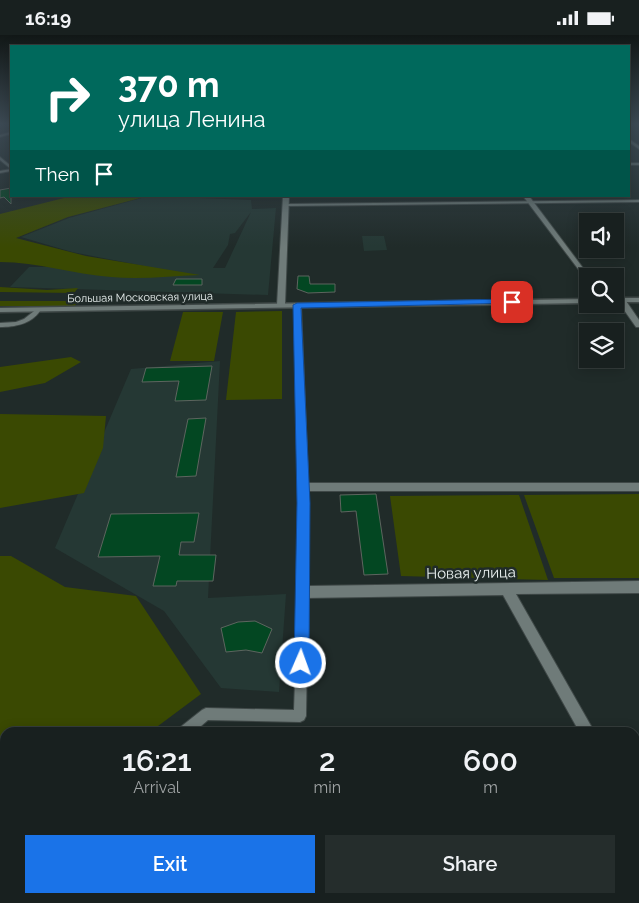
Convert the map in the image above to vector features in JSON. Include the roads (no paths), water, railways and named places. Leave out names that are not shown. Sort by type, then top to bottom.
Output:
[{"type":"main road","points":[[624,301],[639,300]]},
{"type":"main road","name":"Большая Московская улица","points":[[0,310],[579,301]]},
{"type":"street","points":[[281,305],[286,197]]},
{"type":"street","points":[[527,197],[579,268]]},
{"type":"street","points":[[286,205],[639,201]]},
{"type":"street","points":[[190,727],[206,714],[300,716],[303,487],[297,305]]},
{"type":"street","points":[[624,308],[639,325]]},
{"type":"street","points":[[0,334],[12,325],[35,315],[38,310]]},
{"type":"street","points":[[0,325],[12,325]]},
{"type":"street","points":[[303,487],[639,487]]},
{"type":"street","name":"Новая улица","points":[[303,592],[639,587]]},
{"type":"street","points":[[506,589],[585,727]]}]
